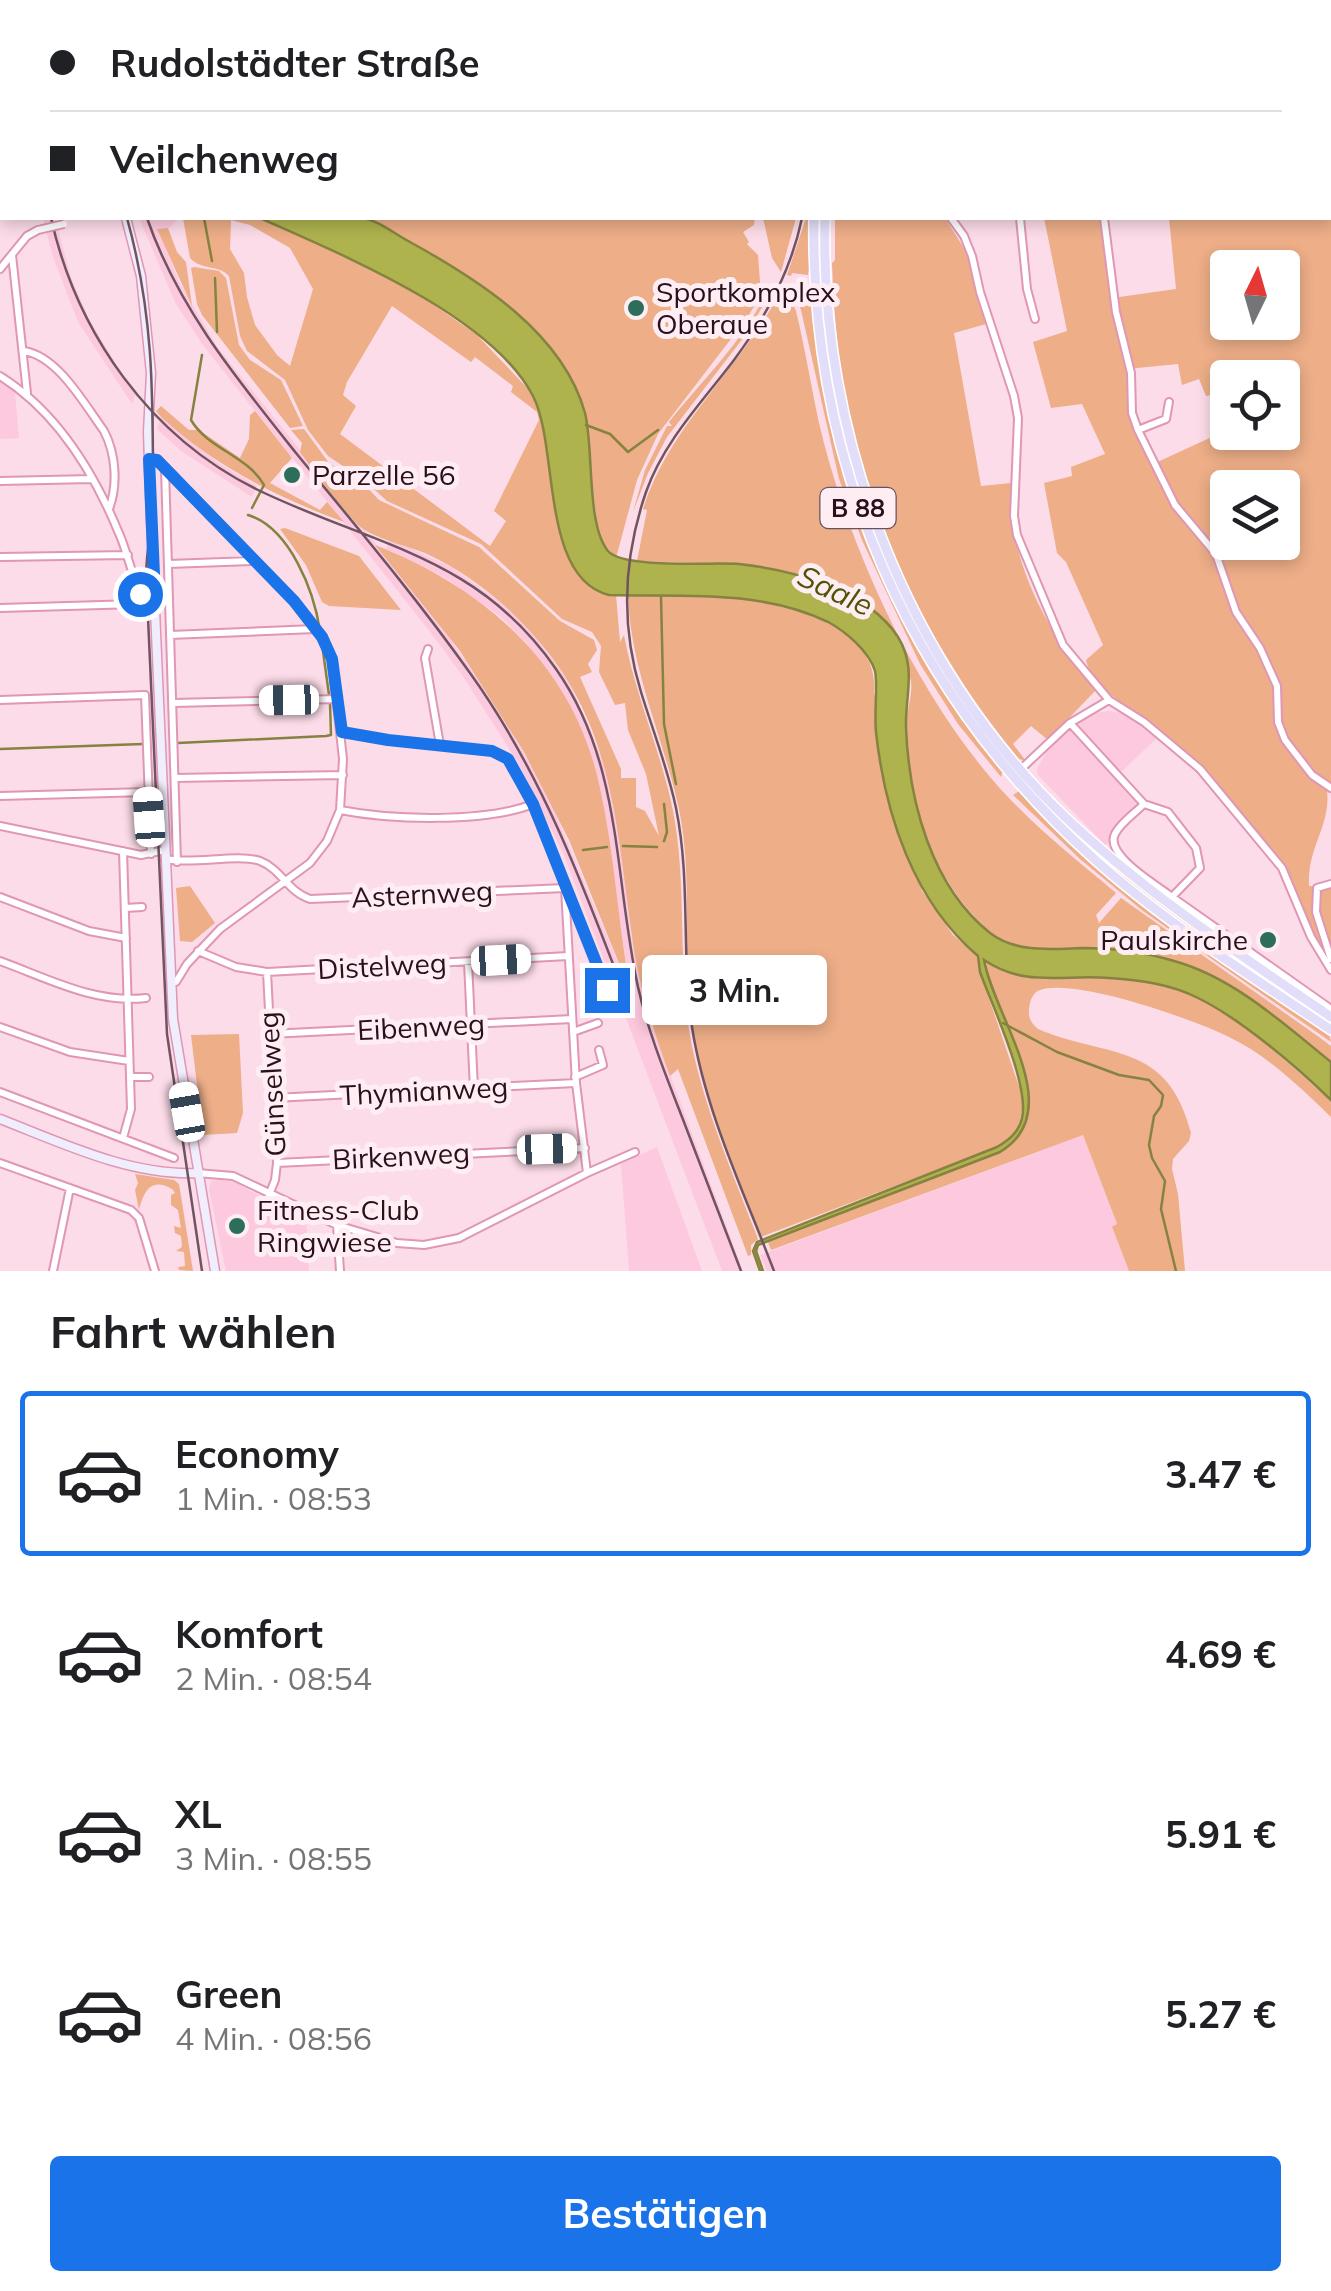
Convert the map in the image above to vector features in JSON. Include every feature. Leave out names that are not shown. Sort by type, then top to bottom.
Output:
[{"type":"main road","points":[[127,220],[141,276],[152,373],[149,459],[170,982],[180,1074],[215,1271]]},
{"type":"main road","name":"B 88","points":[[814,220],[814,286],[835,430],[884,574],[928,660],[960,710],[1011,775],[1056,823],[1132,889],[1331,1030]]},
{"type":"main road","name":"B 88","points":[[825,220],[826,286],[834,366],[848,434],[866,494],[902,583],[944,662],[1021,769],[1061,812],[1129,873],[1331,1018]]},
{"type":"main road","points":[[1011,775],[1021,769]]},
{"type":"main road","points":[[0,1119],[118,1162],[197,1173]]},
{"type":"street","points":[[952,220],[972,256],[1014,396],[1018,418],[1014,516],[1021,549],[1063,645],[1109,700],[1200,769],[1282,868],[1319,954],[1331,970]]},
{"type":"street","points":[[1020,220],[1034,319]]},
{"type":"street","points":[[1104,220],[1116,312],[1131,374],[1132,413],[1138,430],[1175,506],[1216,554],[1236,612],[1260,648],[1277,686],[1278,722],[1285,740],[1312,776],[1331,788]]},
{"type":"street","points":[[0,269],[30,234],[66,221]]},
{"type":"street","points":[[12,255],[27,394]]},
{"type":"street","points":[[24,351],[38,353],[52,366],[104,431],[114,466],[109,510]]},
{"type":"street","points":[[0,376],[50,416],[93,478],[142,598]]},
{"type":"street","points":[[1138,430],[1166,420],[1169,402]]},
{"type":"street","points":[[149,459],[166,467],[319,632],[332,659],[333,699],[342,732],[340,810],[327,841],[310,863],[220,929],[176,982],[170,982]]},
{"type":"street","points":[[166,467],[179,862]]},
{"type":"street","points":[[0,482],[93,478]]},
{"type":"street","points":[[0,557],[128,556]]},
{"type":"street","points":[[168,564],[252,560]]},
{"type":"street","points":[[0,608],[136,604],[142,598],[155,598]]},
{"type":"street","points":[[170,635],[319,632]]},
{"type":"street","points":[[428,648],[425,658],[440,745]]},
{"type":"street","points":[[0,700],[145,695],[151,854]]},
{"type":"street","points":[[173,703],[333,699]]},
{"type":"street","points":[[1021,769],[1070,723],[1109,700]]},
{"type":"street","points":[[1070,723],[1144,804],[1168,812],[1200,856],[1198,872],[1172,897]]},
{"type":"street","points":[[342,732],[492,751],[508,759],[533,804],[607,990]]},
{"type":"street","points":[[175,778],[343,775]]},
{"type":"street","points":[[0,796],[148,792]]},
{"type":"street","points":[[340,810],[378,815],[492,816],[533,804]]},
{"type":"street","points":[[1144,804],[1114,835],[1114,848],[1172,897],[1331,1009]]},
{"type":"street","points":[[0,826],[123,852],[165,854]]},
{"type":"street","points":[[122,1138],[131,1109],[123,852]]},
{"type":"street","name":"Asternweg","points":[[165,854],[179,862],[258,861],[297,895],[310,899],[566,888]]},
{"type":"street","points":[[1331,884],[1317,888],[1314,902],[1331,959]]},
{"type":"street","points":[[566,888],[576,1080],[588,1173]]},
{"type":"street","points":[[0,897],[88,931],[126,938]]},
{"type":"street","points":[[125,908],[142,907]]},
{"type":"street","name":"Distelweg","points":[[198,952],[236,967],[267,972],[568,956]]},
{"type":"street","points":[[0,962],[84,993],[128,1000],[146,998]]},
{"type":"street","points":[[468,962],[474,1089]]},
{"type":"street","name":"Günselweg","points":[[267,972],[277,1163],[276,1180],[269,1195]]},
{"type":"street","name":"Eibenweg","points":[[270,1034],[572,1020]]},
{"type":"street","points":[[573,1032],[598,1024]]},
{"type":"street","points":[[0,1026],[70,1052],[130,1060]]},
{"type":"street","points":[[576,1080],[603,1065],[599,1050]]},
{"type":"street","points":[[130,1077],[149,1077]]},
{"type":"street","name":"Thymianweg","points":[[273,1098],[576,1080]]},
{"type":"street","points":[[0,1092],[174,1158]]},
{"type":"street","name":"Birkenweg","points":[[277,1163],[585,1148]]},
{"type":"street","points":[[197,1173],[233,1176],[337,1225],[397,1243],[443,1243],[474,1232],[523,1203],[635,1152]]},
{"type":"street","points":[[0,1163],[134,1212],[155,1271]]},
{"type":"street","points":[[53,1271],[70,1188]]},
{"type":"street","points":[[337,1225],[340,1271]]},
{"type":"shaded area","points":[[44,220],[56,220],[71,277],[88,317],[120,371],[137,391],[132,404],[78,322]]},
{"type":"shaded area","points":[[140,220],[176,220],[170,228],[158,229],[179,282],[218,348],[430,611],[491,697],[546,791],[631,994],[600,789],[574,715],[526,643],[501,617],[444,577],[386,549],[390,539],[451,567],[510,609],[569,681],[606,768],[616,809],[632,937],[651,1023],[743,1271],[722,1271],[564,855],[520,766],[431,633],[202,344],[175,302]]},
{"type":"shaded area","points":[[183,220],[231,220],[265,220],[352,258],[413,291],[476,334],[531,392],[544,425],[554,507],[569,554],[609,595],[616,595],[620,642],[624,635],[668,789],[680,865],[689,1030],[709,1110],[758,1239],[751,1245],[751,1255],[748,1256],[678,1069],[670,1076],[652,1024],[635,954],[607,778],[581,705],[535,637],[486,590],[442,562],[357,524],[300,452],[302,443],[291,430],[304,429],[329,463],[362,482],[379,500],[479,547],[560,621],[594,640],[597,650],[588,664],[592,672],[580,677],[621,769],[621,778],[636,778],[636,807],[645,811],[659,836],[646,774],[628,730],[625,703],[615,705],[599,672],[601,646],[592,632],[562,619],[481,544],[387,501],[328,456],[308,430],[285,380],[247,351],[240,336],[229,276],[190,258]],"holes":[[[231,220],[250,225],[290,248],[313,289],[290,366],[255,325],[244,273],[230,249]],[[392,306],[471,362],[475,357],[513,386],[511,392],[537,412],[539,420],[494,511],[506,521],[490,546],[340,434],[356,406],[343,395],[347,382]]]},
{"type":"shaded area","name":"Sportkomplex Oberaue","points":[[366,220],[755,220],[743,232],[747,244],[758,255],[761,295],[658,434],[637,480],[616,558],[604,544],[597,522],[590,470],[555,353],[502,301]]},
{"type":"shaded area","points":[[763,220],[795,220],[781,272],[772,258]]},
{"type":"shaded area","points":[[805,220],[810,220],[808,275],[787,275]]},
{"type":"shaded area","points":[[835,220],[946,220],[969,256],[986,324],[954,333],[981,486],[1011,483],[1015,539],[1034,594],[1062,645],[1096,690],[1048,740],[1031,726],[1013,744],[1026,761],[1019,759],[989,721],[936,640],[875,507],[845,396],[837,339],[832,263]]},
{"type":"shaded area","points":[[1044,220],[1102,220],[1112,298],[1176,289],[1169,220],[1331,220],[1331,785],[1309,886],[1331,887],[1331,967],[1320,953],[1286,868],[1203,768],[1090,674],[1086,660],[1103,645],[1066,562],[1057,553],[1044,483],[1072,476],[1071,467],[1105,454],[1082,404],[1051,408],[1033,342],[1067,331]]},
{"type":"shaded area","points":[[168,228],[177,252],[186,262],[192,306],[157,229]]},
{"type":"shaded area","points":[[191,268],[219,271],[226,278],[239,345],[250,360],[281,380],[303,426],[290,428],[202,315]]},
{"type":"shaded area","points":[[783,283],[810,294],[833,436],[875,560],[911,634],[954,704],[1003,771],[1001,777],[958,724],[920,664],[862,540],[839,479],[801,310],[797,298]]},
{"type":"shaded area","points":[[767,285],[774,287],[747,333],[667,437],[633,512],[645,470],[667,426],[672,426],[669,422],[739,337],[762,301]]},
{"type":"shaded area","points":[[781,290],[790,297],[796,311],[819,423],[848,521],[891,621],[945,716],[1007,796],[1116,893],[1096,915],[1099,923],[1121,898],[1331,1046],[1331,1062],[1241,993],[1201,971],[1157,956],[1120,950],[1037,950],[1011,943],[989,931],[952,888],[926,838],[908,754],[906,726],[911,681],[871,609],[819,581],[790,573],[727,565],[637,561],[647,510],[643,509],[655,478],[688,423],[747,345]]},
{"type":"shaded area","points":[[0,381],[15,392],[19,438],[0,439]]},
{"type":"shaded area","points":[[161,406],[189,430],[199,430],[240,458],[249,439],[250,415],[255,411],[292,458],[270,483],[320,510],[327,502],[344,522],[270,491],[225,465],[161,417],[156,411]]},
{"type":"shaded area","points":[[161,417],[220,464],[257,486],[252,497],[181,451],[157,429]]},
{"type":"shaded area","points":[[280,529],[359,556],[401,610],[329,606],[322,602],[306,565]]},
{"type":"shaded area","points":[[375,545],[454,584],[489,609],[547,669],[570,705],[600,788],[631,993],[569,840],[524,752],[460,651]]},
{"type":"shaded area","points":[[720,595],[794,610],[842,632],[860,647],[871,667],[922,891],[953,935],[978,956],[1024,1101],[1018,1130],[997,1147],[761,1237],[712,1108],[697,1055],[689,1001],[687,891],[679,809],[635,651],[628,596]]},
{"type":"shaded area","points":[[1089,714],[1131,714],[1159,736],[1119,774],[1078,724]]},
{"type":"shaded area","points":[[1067,729],[1136,800],[1135,809],[1112,836],[1111,843],[1105,845],[1038,775],[1045,754]]},
{"type":"shaded area","points":[[1029,783],[1134,882],[1331,1022],[1331,1026],[1105,863],[1025,785]]},
{"type":"shaded area","points":[[1019,791],[1053,827],[1127,892],[1329,1034],[1331,1042],[1143,911],[1080,859],[1013,795]]},
{"type":"shaded area","points":[[190,886],[215,923],[192,942],[180,941],[176,888]]},
{"type":"shaded area","points":[[983,959],[1035,978],[1124,978],[1195,996],[1254,1034],[1331,1100],[1331,1117],[1269,1062],[1210,1029],[1106,995],[1057,988],[1040,990],[1032,998],[1029,1012],[1038,1029],[1132,1057],[1167,1082],[1180,1103],[1191,1133],[1173,1159],[1172,1169],[1185,1271],[1129,1271],[1112,1227],[1117,1224],[1083,1135],[771,1250],[768,1242],[1000,1152],[1019,1135],[1027,1113],[1027,1088]]},
{"type":"shaded area","points":[[239,1034],[243,1113],[237,1133],[203,1135],[191,1035]]},
{"type":"shaded area","points":[[1083,1135],[1117,1225],[1112,1228],[1129,1271],[767,1271],[760,1255]]},
{"type":"shaded area","points":[[657,1147],[702,1271],[629,1271],[621,1164]]},
{"type":"shaded area","points":[[135,1174],[179,1184],[193,1271],[178,1267],[185,1266],[184,1252],[176,1251],[182,1247],[174,1226],[181,1228],[178,1210],[171,1205],[171,1195],[175,1193],[154,1185],[146,1192],[139,1210]]},
{"type":"shaded area","points":[[211,1181],[235,1182],[306,1215],[309,1271],[226,1271],[209,1189]]},
{"type":"water","name":"Saale","points":[[264,220],[370,220],[490,292],[538,334],[574,384],[585,413],[596,523],[608,551],[631,560],[739,564],[782,571],[848,594],[884,620],[898,637],[907,660],[908,756],[927,840],[952,891],[990,933],[1011,944],[1034,948],[1140,953],[1196,968],[1217,978],[1257,1003],[1331,1062],[1331,1100],[1250,1031],[1188,993],[1132,980],[1030,977],[984,960],[1028,1088],[1028,1113],[1020,1134],[1000,1152],[758,1245],[760,1271],[753,1251],[757,1242],[997,1147],[1013,1135],[1022,1118],[1015,1066],[980,972],[978,956],[936,909],[906,854],[895,824],[880,763],[875,671],[862,649],[842,631],[802,611],[748,599],[609,595],[587,584],[572,564],[561,538],[541,418],[533,396],[512,367],[484,339],[449,314],[411,290]]},
{"type":"waterway","points":[[204,220],[212,261]]},
{"type":"waterway","points":[[215,278],[217,332]]},
{"type":"waterway","points":[[202,355],[191,420],[264,485],[252,508]]},
{"type":"waterway","points":[[586,425],[610,434],[628,452],[658,430]]},
{"type":"waterway","points":[[248,515],[276,533],[298,563],[320,631]]},
{"type":"waterway","points":[[661,597],[664,724],[676,784]]},
{"type":"waterway","points":[[102,602],[121,601]]},
{"type":"waterway","points":[[0,605],[97,602]]},
{"type":"waterway","points":[[322,644],[329,695]]},
{"type":"waterway","points":[[178,743],[331,735],[330,703]]},
{"type":"waterway","points":[[0,749],[143,744]]},
{"type":"waterway","points":[[664,804],[664,841]]},
{"type":"waterway","points":[[623,846],[657,847]]},
{"type":"waterway","points":[[583,850],[607,847]]},
{"type":"waterway","points":[[1003,1023],[1057,1052],[1119,1075],[1149,1080],[1163,1095],[1154,1116],[1149,1145],[1165,1181],[1161,1209],[1176,1271]]},
{"type":"tram line","points":[[128,220],[147,322],[152,390],[153,496],[146,574],[167,1034],[202,1271]]},
{"type":"tram line","points":[[774,1271],[727,1151],[698,1058],[689,1000],[681,835],[669,779],[634,667],[627,592],[638,517],[654,473],[767,310],[784,275],[801,220]]},
{"type":"railway","points":[[52,220],[79,302],[99,341],[152,411],[184,441],[219,468],[258,490],[458,577],[525,631],[556,669],[578,706],[605,783],[630,946],[648,1023],[741,1271]]},
{"type":"railway","points":[[148,220],[175,282],[211,342],[428,617],[496,712],[562,837],[632,1014]]},
{"type":"place","name":"Sportkomplex Oberaue","points":[[636,308]]},
{"type":"place","name":"Parzelle 56","points":[[292,475]]},
{"type":"place","name":"Paulskirche","points":[[1268,940]]},
{"type":"place","name":"Fitness-Club Ringwiese","points":[[237,1226]]},
{"type":"route","points":[[140,594],[142,598],[155,598],[149,459],[166,467],[294,601],[322,637],[332,659],[342,732],[492,751],[508,759],[533,804],[607,990]]}]
